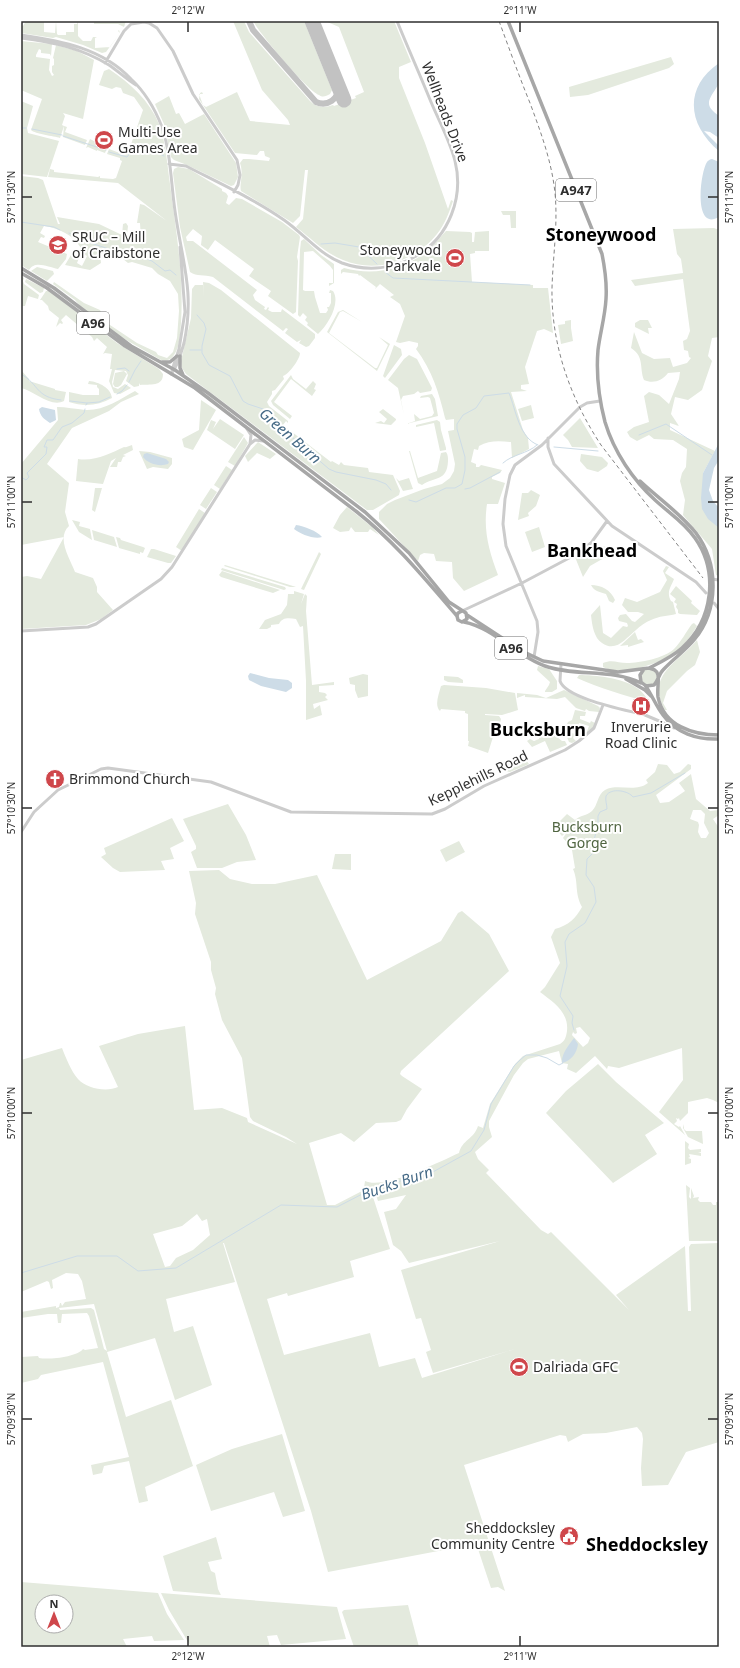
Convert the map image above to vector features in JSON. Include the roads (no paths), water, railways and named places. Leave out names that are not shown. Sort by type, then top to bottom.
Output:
[{"type":"main road","name":"A947","points":[[508,21],[530,72],[558,149],[602,254],[607,283],[598,356],[600,401],[606,424],[613,443],[623,461],[646,492],[682,523],[694,537],[706,562],[711,579],[711,607],[700,631],[690,646],[663,670],[658,680]]},
{"type":"main road","name":"A96","points":[[21,268],[125,346],[195,388],[267,443],[409,553],[449,602],[526,654],[534,658],[561,664],[618,672],[647,668]]},
{"type":"main road","name":"A96","points":[[21,273],[28,274],[54,288],[128,343],[185,377],[365,512],[392,539],[457,616],[459,621],[480,627],[535,662],[561,670],[627,677],[643,684],[652,695],[660,711],[669,723],[678,730],[698,738],[719,739]]},
{"type":"main road","points":[[159,362],[169,362],[178,356],[180,368],[185,377]]},
{"type":"main road","name":"A947","points":[[647,668],[676,654],[695,633],[706,611],[711,579]]},
{"type":"main road","points":[[457,616],[459,612],[462,611]]},
{"type":"main road","points":[[464,622],[467,619],[467,615]]},
{"type":"main road","points":[[658,680],[652,686],[643,684],[640,675],[647,668],[653,669],[657,673],[658,680],[658,692],[660,705],[672,721],[678,726],[692,733],[719,735]]},
{"type":"main road","name":"A96","points":[[614,675],[630,681],[644,690],[658,706]]},
{"type":"street","name":"Wellheads Drive","points":[[169,164],[186,166],[284,220],[327,256],[351,266],[374,268],[398,264],[420,254],[434,242],[446,227],[454,206],[458,186],[456,165],[397,21]]},
{"type":"street","points":[[105,63],[124,31],[131,23],[142,22],[152,25],[169,45],[193,94],[237,160],[240,175],[238,185],[234,192]]},
{"type":"street","points":[[21,35],[65,42],[108,59],[130,77],[151,104],[159,120],[165,140],[180,240],[187,273],[189,298],[187,324],[171,374]]},
{"type":"street","points":[[21,38],[65,45],[105,63],[137,86]]},
{"type":"street","points":[[534,658],[534,649],[538,632],[537,618],[510,555],[504,537],[503,515],[509,478],[513,469],[520,461],[547,440],[583,405],[600,401]]},
{"type":"street","points":[[21,630],[88,627],[96,624],[161,579],[172,567],[250,444],[251,435],[244,426]]},
{"type":"street","points":[[250,444],[258,440],[267,443]]},
{"type":"street","points":[[547,440],[554,464],[614,528],[696,582],[706,593]]},
{"type":"street","points":[[462,611],[557,565],[584,548],[596,536],[607,521]]},
{"type":"street","points":[[711,579],[719,580]]},
{"type":"street","points":[[714,603],[719,609]]},
{"type":"street","points":[[467,615],[471,607]]},
{"type":"street","points":[[526,654],[534,649]]},
{"type":"street","points":[[561,664],[560,683],[564,687],[586,699],[653,718],[678,730]]},
{"type":"street","name":"Kepplehills Road","points":[[21,832],[34,812],[58,790],[101,769],[108,768],[211,782],[291,812],[421,815],[438,813],[484,786],[565,750],[579,741],[594,728],[603,705]]},
{"type":"street","points":[[653,718],[658,717],[660,711]]},
{"type":"waterway","points":[[21,128],[26,128]]},
{"type":"waterway","points":[[32,129],[62,135]]},
{"type":"waterway","points":[[63,136],[106,150]]},
{"type":"waterway","points":[[109,152],[127,157],[138,143],[164,156]]},
{"type":"waterway","name":"Green Burn","points":[[21,222],[54,227],[60,230]]},
{"type":"waterway","name":"Green Burn","points":[[69,233],[88,242],[118,252],[137,255],[152,261],[165,271],[170,270],[176,275]]},
{"type":"waterway","points":[[321,244],[335,243],[359,247],[377,264]]},
{"type":"waterway","points":[[385,272],[393,278],[530,285]]},
{"type":"waterway","name":"Green Burn","points":[[197,315],[204,323],[206,329],[202,353],[209,365],[230,376],[243,401],[263,409],[268,413],[276,427],[286,432],[329,469],[336,472],[376,480],[386,484],[391,490]]},
{"type":"waterway","points":[[190,350],[201,350]]},
{"type":"waterway","points":[[129,382],[141,361]]},
{"type":"waterway","points":[[117,369],[125,368],[129,371]]},
{"type":"waterway","points":[[21,374],[32,382],[38,390],[46,396],[61,400]]},
{"type":"waterway","points":[[117,394],[127,385]]},
{"type":"waterway","name":"Green Burn","points":[[409,500],[416,502],[446,488],[455,488],[462,484],[465,470],[465,457],[457,424],[463,415],[476,408],[484,396],[509,393],[522,430],[526,436],[538,445]]},
{"type":"waterway","points":[[86,405],[87,403],[99,402],[110,397]]},
{"type":"waterway","points":[[70,401],[87,403]]},
{"type":"waterway","points":[[21,477],[26,480],[29,477],[27,473],[46,454],[47,447],[44,447],[47,440],[53,440],[62,427],[72,423],[84,413],[85,409]]},
{"type":"waterway","name":"Green Burn","points":[[639,435],[666,424],[712,455]]},
{"type":"waterway","points":[[503,463],[537,445]]},
{"type":"waterway","name":"Green Burn","points":[[554,447],[598,451]]},
{"type":"waterway","points":[[465,489],[470,488],[500,472]]},
{"type":"waterway","name":"Bucks Burn","points":[[574,1030],[572,1023],[573,1016],[560,996],[567,966],[565,942],[569,934],[585,923],[596,902],[594,887],[586,875],[587,859],[593,853],[594,840],[598,825],[598,816],[600,812],[607,809],[606,796],[608,793],[616,791],[628,793],[633,797],[651,793],[685,773]]},
{"type":"waterway","name":"Bucks Burn","points":[[21,1273],[77,1256],[117,1256],[138,1271],[176,1268],[281,1205],[337,1207],[374,1188],[431,1173],[471,1151],[484,1130],[491,1104],[514,1066],[520,1060],[526,1055],[537,1055],[547,1058],[559,1065],[563,1063]]},
{"type":"railway","points":[[499,21],[541,133],[554,185],[556,211],[552,288],[553,309],[555,330],[564,370],[580,409],[601,445],[703,578]]},
{"type":"place","name":"Multi-Use Games Area","points":[[104,140]]},
{"type":"place","name":"SRUC – Mill of Craibstone","points":[[58,245]]},
{"type":"place","name":"Stoneywood Parkvale","points":[[455,258]]},
{"type":"place","name":"Inverurie Road Clinic","points":[[641,706]]},
{"type":"place","name":"Brimmond Church","points":[[55,779]]},
{"type":"place","name":"Dalriada GFC","points":[[519,1367]]},
{"type":"place","name":"Sheddocksley Community Centre","points":[[569,1536]]},
{"type":"district","name":"Stoneywood","points":[[601,235]]},
{"type":"district","name":"Bankhead","points":[[592,551]]},
{"type":"district","name":"Bucksburn","points":[[538,730]]},
{"type":"district","name":"Sheddocksley","points":[[647,1545]]},
{"type":"park label","name":"Bucksburn Gorge","points":[[587,836]]}]
